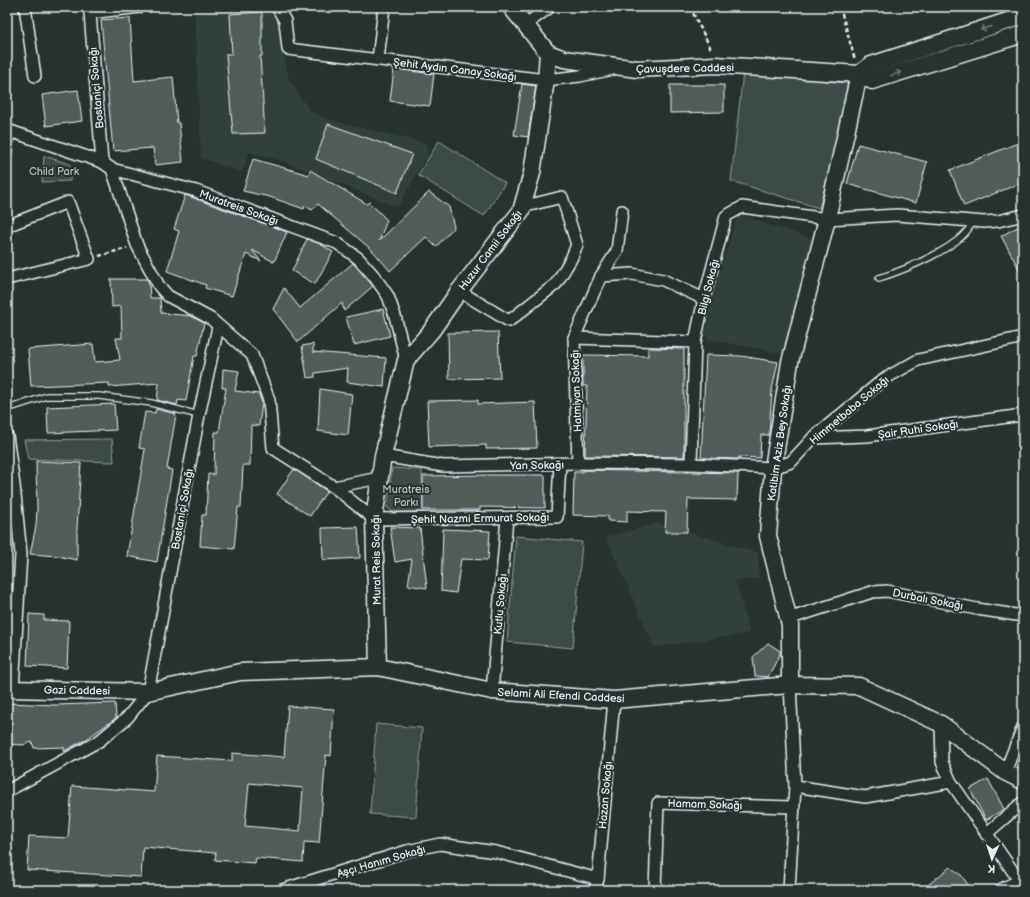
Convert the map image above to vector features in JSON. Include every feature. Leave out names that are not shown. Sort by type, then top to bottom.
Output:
[{"type":"street","points":[[25,7],[35,76]]},
{"type":"street","points":[[89,10],[140,7]]},
{"type":"street","name":"Şehit Aydın Canay Sokağı","points":[[277,7],[285,20],[288,49],[546,80],[580,76],[620,67]]},
{"type":"street","points":[[378,60],[384,7]]},
{"type":"street","points":[[511,7],[548,52]]},
{"type":"street","points":[[526,24],[550,7]]},
{"type":"street","name":"Bostaniçi Sokağı","points":[[89,10],[102,162]]},
{"type":"street","points":[[859,74],[870,65],[1023,16]]},
{"type":"street","name":"Çavuşdere Caddesi","points":[[548,52],[564,59],[637,69],[715,65],[859,74],[872,81],[1023,34]]},
{"type":"street","name":"Huzur Camii Sokağı","points":[[406,360],[432,330],[459,291],[522,207],[532,173],[546,80],[548,52]]},
{"type":"street","name":"Katibim Aziz Bey Sokağı","points":[[789,890],[792,807],[795,786],[790,685],[790,625],[768,536],[773,468],[790,362],[827,220],[859,74]]},
{"type":"street","name":"Muratreis Sokağı","points":[[10,131],[102,162],[112,169],[196,191],[337,243],[358,258],[374,276],[388,296],[395,316],[406,360]]},
{"type":"street","points":[[112,169],[137,244],[159,286],[168,296],[211,319],[218,327],[252,354],[268,400],[273,448],[334,487],[374,519]]},
{"type":"street","points":[[459,291],[509,321],[556,284],[572,259],[577,245],[562,197],[522,207]]},
{"type":"street","points":[[7,226],[68,202],[89,259],[7,279]]},
{"type":"street","name":"Bilgi Sokağı","points":[[695,342],[704,299],[726,216],[742,207],[827,220],[897,215],[972,222],[998,221],[1023,215]]},
{"type":"street","name":"Hatmiyan Sokağı","points":[[578,464],[574,338],[601,276],[617,251],[622,211]]},
{"type":"street","points":[[601,276],[632,274],[663,280],[704,299]]},
{"type":"street","name":"Bostaniçi Sokağı","points":[[148,692],[199,415],[218,327]]},
{"type":"street","name":"Himmetbaba Sokağı","points":[[773,468],[791,462],[813,438],[884,379],[918,360],[1023,337]]},
{"type":"street","points":[[574,338],[695,342],[690,464]]},
{"type":"street","name":"Murat Reis Sokağı","points":[[378,667],[374,519],[383,456],[406,360]]},
{"type":"street","name":"Şair Ruhi Sokağı","points":[[813,438],[867,436],[1023,415]]},
{"type":"street","points":[[7,436],[12,506],[21,554],[10,689]]},
{"type":"street","name":"Yan Sokağı","points":[[383,456],[443,466],[690,464],[773,468]]},
{"type":"street","name":"Şehit Nazmi Ermurat Sokağı","points":[[374,519],[557,517],[560,464]]},
{"type":"street","points":[[334,487],[379,478]]},
{"type":"street","name":"Kutlu Sokağı","points":[[492,691],[507,518]]},
{"type":"street","name":"Durbalı Sokağı","points":[[788,619],[872,592],[887,591],[977,609],[1023,616]]},
{"type":"street","name":"Selami Ali Efendi Caddesi","points":[[148,692],[240,672],[378,667],[492,691],[614,700],[790,685],[859,686],[941,724],[1005,772],[1023,781]]},
{"type":"street","name":"Gazi Caddesi","points":[[10,689],[148,692]]},
{"type":"street","points":[[7,791],[100,741],[127,718],[148,692]]},
{"type":"street","name":"Hazan Sokağı","points":[[597,884],[614,700]]},
{"type":"street","points":[[941,724],[942,762],[951,782],[1021,884],[1000,890]]},
{"type":"street","points":[[1005,772],[1023,727]]},
{"type":"street","points":[[795,786],[865,797],[951,782]]},
{"type":"street","points":[[986,834],[1023,802]]},
{"type":"street","name":"Hamam Sokağı","points":[[655,890],[658,803],[792,807]]},
{"type":"street","name":"Aşçı Hanım Sokağı","points":[[282,890],[407,852],[440,844],[496,852],[597,884]]},
{"type":"lane","points":[[7,166],[10,131]]},
{"type":"lane","points":[[879,278],[919,263],[960,239],[968,231],[972,222]]},
{"type":"lane","points":[[7,409],[47,396],[99,396],[151,403],[199,415]]},
{"type":"path","points":[[690,7],[712,51],[715,65]]},
{"type":"path","points":[[840,7],[859,74]]},
{"type":"path","points":[[89,259],[137,244]]},
{"type":"shaded area","points":[[249,7],[268,7],[278,21],[289,80],[309,110],[329,120],[425,143],[428,154],[398,207],[288,163],[249,152],[242,172],[201,158],[195,13]]},
{"type":"shaded area","points":[[738,214],[812,239],[784,354],[708,339],[705,334],[716,285]]},
{"type":"shaded area","points":[[658,523],[758,553],[759,578],[735,581],[750,633],[654,647],[606,537]]},
{"type":"green space","points":[[743,72],[853,84],[819,208],[731,181]]},
{"type":"green space","points":[[439,141],[505,183],[484,216],[418,175]]},
{"type":"green space","name":"Child Park","points":[[44,156],[70,164],[70,181],[42,182]]},
{"type":"green space","points":[[112,439],[114,462],[28,459],[24,440]]},
{"type":"green space","name":"Muratreis Parkı","points":[[392,468],[422,470],[423,512],[392,512],[387,507]]},
{"type":"green space","points":[[516,536],[582,542],[573,648],[507,642]]},
{"type":"green space","points":[[376,724],[422,728],[416,817],[370,814]]},
{"type":"building","points":[[262,12],[262,56],[260,56],[265,133],[233,134],[226,54],[232,54],[230,14]]},
{"type":"building","points":[[130,18],[134,81],[173,77],[177,123],[179,123],[183,162],[155,165],[153,148],[113,151],[101,20]]},
{"type":"building","points":[[394,69],[434,74],[430,106],[390,101]]},
{"type":"building","points":[[522,84],[536,86],[528,137],[514,135]]},
{"type":"building","points":[[670,85],[724,85],[724,112],[670,113]]},
{"type":"building","points":[[78,90],[82,121],[46,126],[42,95]]},
{"type":"building","points":[[328,124],[412,154],[397,193],[316,159]]},
{"type":"building","points":[[1023,141],[1023,182],[964,206],[950,170]]},
{"type":"building","points":[[858,144],[927,162],[916,203],[847,184]]},
{"type":"building","points":[[253,159],[309,175],[310,170],[367,204],[369,202],[387,220],[379,241],[429,192],[449,207],[454,227],[436,247],[426,237],[390,271],[373,251],[318,204],[312,210],[305,206],[304,209],[270,197],[243,191]]},
{"type":"building","points":[[185,195],[287,232],[274,262],[252,250],[261,261],[246,254],[232,296],[205,288],[206,285],[167,271],[179,231],[174,229]]},
{"type":"building","points":[[1023,224],[1023,276],[1001,236]]},
{"type":"building","points":[[307,239],[320,244],[333,252],[315,284],[292,271]]},
{"type":"building","points":[[353,263],[373,286],[344,311],[342,303],[298,342],[273,309],[284,288],[300,308]]},
{"type":"building","points":[[111,279],[147,279],[149,283],[150,298],[160,298],[161,313],[191,316],[204,323],[197,356],[194,356],[186,401],[178,400],[177,405],[157,400],[159,383],[109,387],[109,383],[31,386],[28,349],[93,344],[95,362],[120,360],[116,338],[122,338],[121,306],[112,307]]},
{"type":"building","points":[[383,309],[390,336],[354,345],[346,317]]},
{"type":"building","points":[[498,332],[500,378],[449,379],[448,333]]},
{"type":"building","points":[[313,344],[313,352],[386,358],[384,387],[347,382],[348,368],[315,373],[315,377],[307,378],[302,346]]},
{"type":"building","points":[[648,348],[684,349],[684,457],[585,456],[587,386],[583,386],[583,355],[648,356]]},
{"type":"building","points":[[706,355],[741,356],[778,362],[772,390],[769,435],[761,435],[760,458],[701,458]]},
{"type":"building","points":[[223,369],[239,371],[235,391],[259,394],[262,403],[259,426],[251,425],[250,465],[243,465],[241,507],[238,507],[234,549],[200,546],[202,515],[206,515],[208,474],[214,475],[215,432],[219,432],[226,388],[222,388]]},
{"type":"building","points":[[320,389],[352,394],[348,435],[318,431]]},
{"type":"building","points":[[478,400],[478,404],[535,402],[537,448],[486,449],[486,445],[429,447],[427,401]]},
{"type":"building","points":[[114,404],[116,430],[48,433],[47,407]]},
{"type":"building","points":[[156,409],[176,414],[167,469],[172,470],[157,562],[127,556],[145,449],[139,448],[145,412],[155,413]]},
{"type":"building","points":[[36,461],[81,463],[77,528],[77,560],[58,556],[30,554],[36,526]]},
{"type":"building","points":[[294,469],[327,491],[310,516],[277,494]]},
{"type":"building","points":[[583,470],[738,473],[737,500],[688,499],[687,532],[665,532],[666,512],[627,511],[627,522],[608,521],[608,516],[573,515],[574,472],[583,472]]},
{"type":"building","points":[[545,475],[545,508],[480,507],[480,510],[423,510],[423,476]]},
{"type":"building","points":[[358,527],[360,558],[323,560],[322,528]]},
{"type":"building","points":[[390,527],[420,528],[427,588],[408,585],[412,559],[395,562]]},
{"type":"building","points":[[443,529],[490,531],[488,560],[461,559],[456,593],[441,591]]},
{"type":"building","points":[[29,614],[44,615],[44,620],[69,621],[67,668],[27,666]]},
{"type":"building","points":[[768,643],[780,651],[780,654],[768,677],[755,676],[753,657]]},
{"type":"building","points":[[8,703],[56,705],[115,703],[116,718],[85,740],[64,751],[64,747],[34,748],[32,742],[23,745],[7,744]]},
{"type":"building","points":[[288,706],[334,709],[331,756],[326,755],[319,843],[304,842],[303,862],[256,858],[255,863],[215,860],[216,853],[143,847],[141,877],[27,870],[29,836],[68,838],[72,786],[154,792],[157,756],[232,761],[232,753],[284,757]],"holes":[[[249,783],[303,788],[300,831],[245,826]]]},
{"type":"building","points":[[988,779],[1004,809],[986,820],[970,789]]},
{"type":"building","points":[[950,867],[961,875],[972,890],[922,890]]}]
